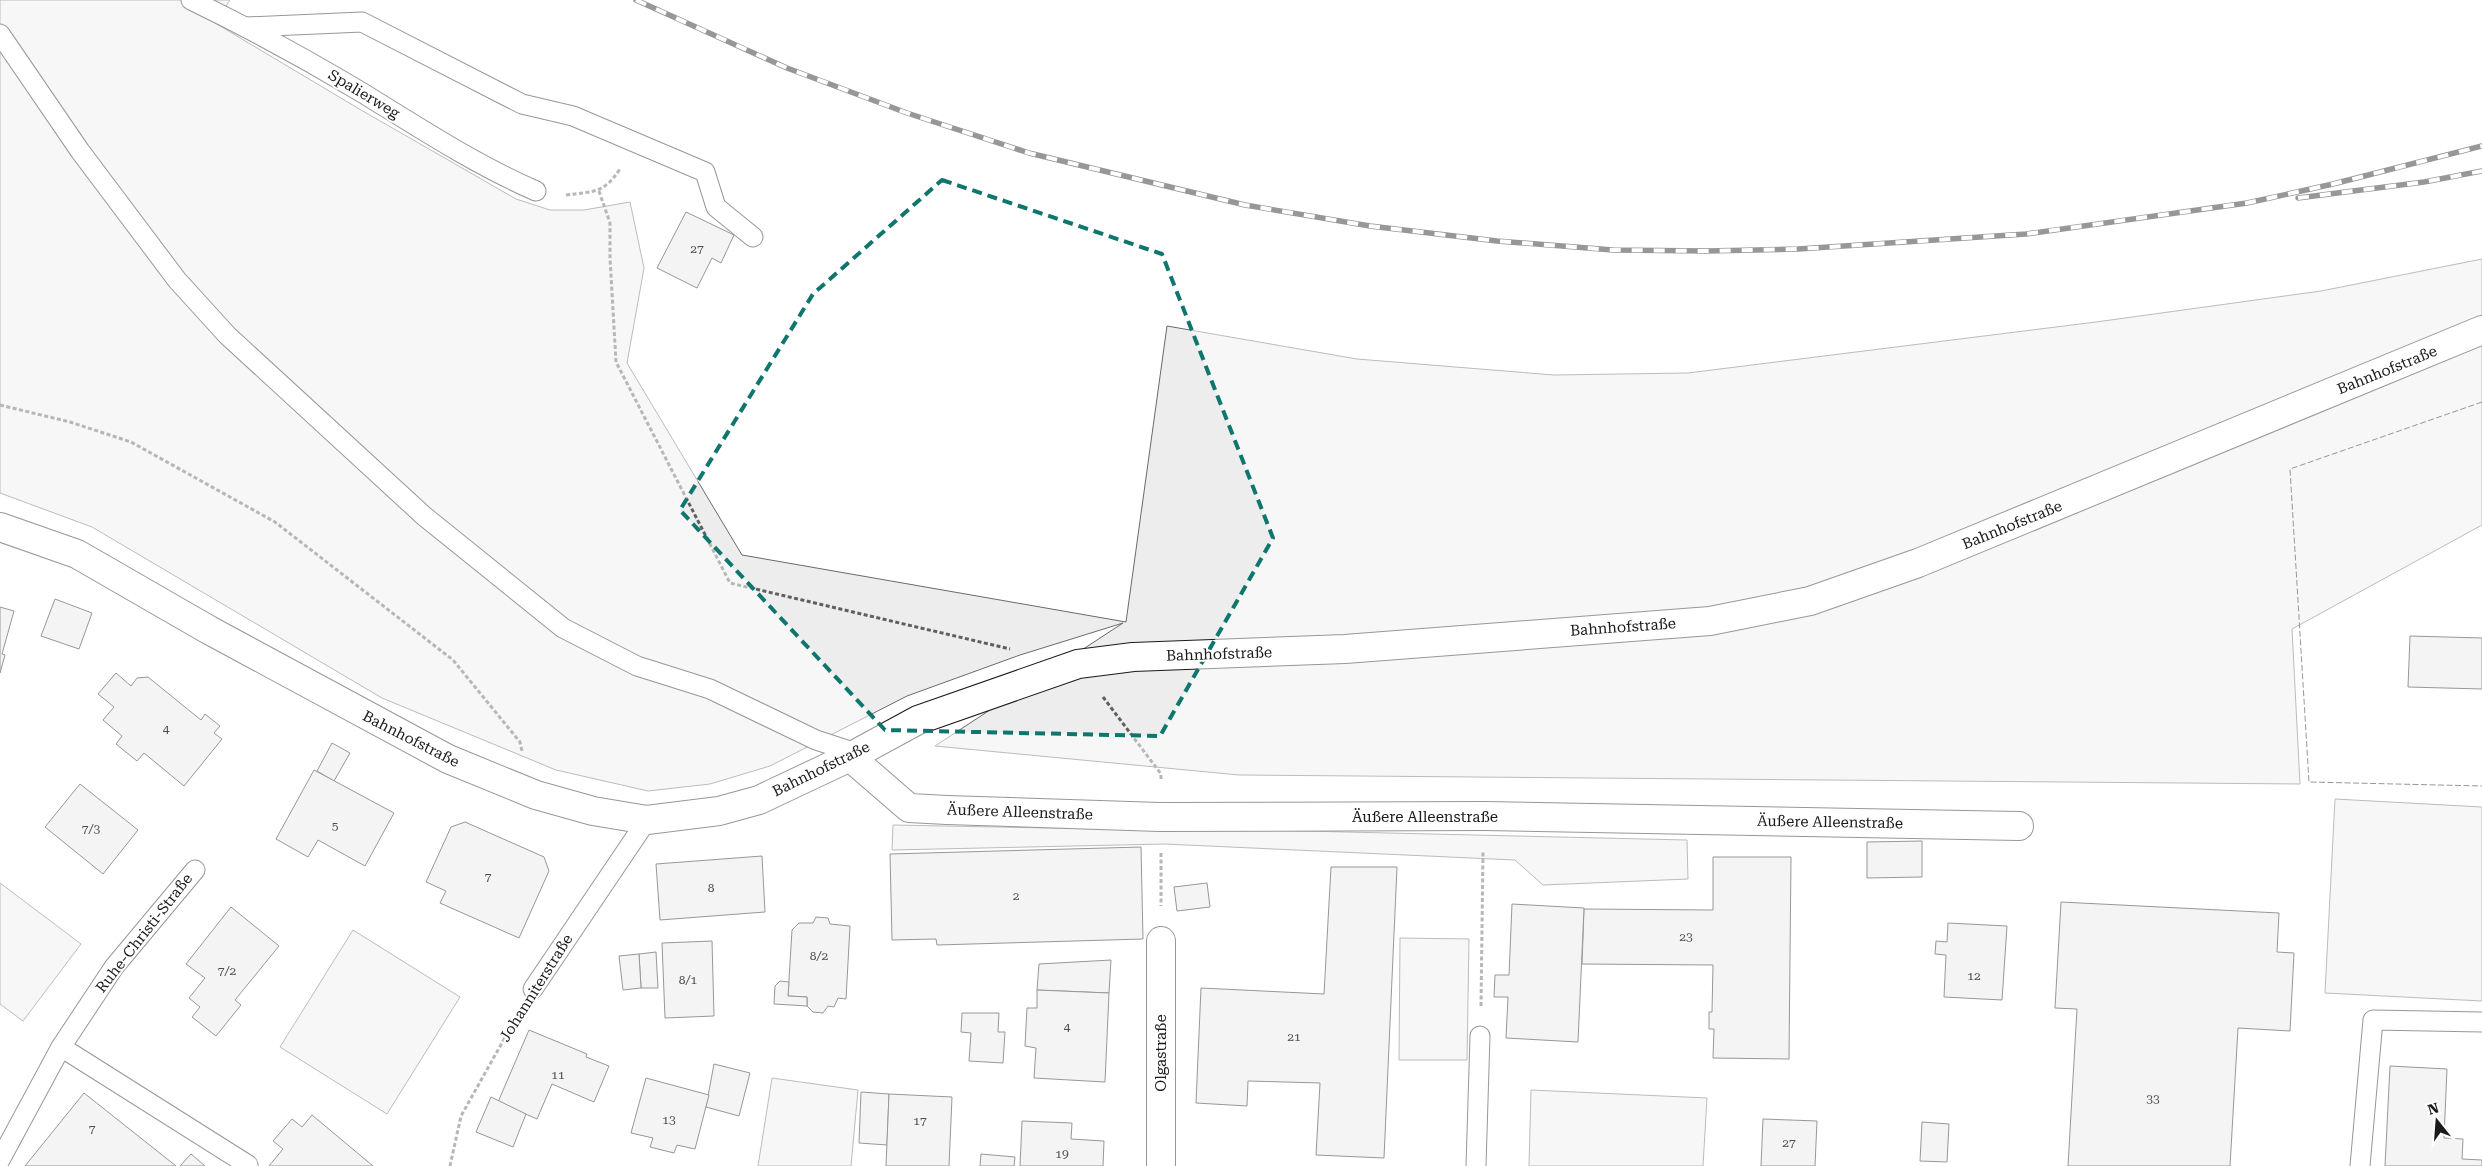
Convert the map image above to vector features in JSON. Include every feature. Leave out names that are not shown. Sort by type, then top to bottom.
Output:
[{"type":"street","name":"Bahnhofstraße","points":[[0,527],[77,554],[209,630],[448,759],[536,795],[593,811],[647,820],[719,811],[759,800],[853,755],[918,720],[1078,664],[1133,657],[1345,649],[1700,621],[1810,601],[1918,563],[2482,330]]},
{"type":"street","name":"Äußere Alleenstraße","points":[[853,755],[909,808],[1160,817],[1484,816],[2019,826]]},
{"type":"street","name":"Olgastraße","points":[[1161,941],[1161,1166]]},
{"type":"lane","name":"Spalierweg","points":[[191,0],[246,27],[350,86],[495,173],[536,191]]},
{"type":"lane","points":[[246,27],[362,22],[522,104],[573,116],[705,172],[716,207],[753,237]]},
{"type":"lane","points":[[0,34],[80,151],[177,280],[227,335],[424,516],[563,628],[637,666],[710,689],[816,740],[853,755]]},
{"type":"lane","name":"Johanniterstraße","points":[[533,989],[647,820]]},
{"type":"lane","name":"Ruhe-Christi-Straße","points":[[0,1160],[61,1047],[114,967],[194,870]]},
{"type":"lane","points":[[2360,1166],[2373,1020],[2482,1022]]},
{"type":"lane","points":[[1476,1166],[1480,1036]]},
{"type":"lane","points":[[61,1047],[248,1165]]},
{"type":"path","points":[[620,168],[610,184],[598,191],[610,223],[610,258],[616,362],[730,583],[1012,649]]},
{"type":"path","points":[[0,405],[70,422],[131,442],[275,522],[453,660],[520,742]]},
{"type":"path","points":[[1078,664],[1161,774]]},
{"type":"path","points":[[1480,1036],[1484,816]]},
{"type":"path","name":"Johanniterstraße","points":[[450,1166],[461,1116],[533,989]]},
{"type":"highlighted area","points":[[942,180],[1162,254],[1273,538],[1160,736],[885,730],[680,510],[813,294]]},
{"type":"shaded area","points":[[0,0],[230,0],[215,23],[516,199],[550,210],[584,210],[630,202],[644,268],[627,363],[742,555],[1126,622],[1167,326],[1357,359],[1554,375],[1688,373],[2096,322],[2321,291],[2482,259],[2482,525],[2292,629],[2300,784],[1239,775],[935,746],[1123,623],[1020,655],[907,696],[770,766],[710,784],[648,791],[556,770],[382,698],[92,527],[0,493]]},
{"type":"shaded area","points":[[2335,799],[2482,807],[2482,1001],[2325,993]]},
{"type":"shaded area","points":[[893,825],[1102,829],[1175,828],[1687,840],[1688,879],[1543,885],[1515,860],[1164,844],[892,850]]},
{"type":"shaded area","points":[[0,883],[81,944],[23,1021],[0,1004]]},
{"type":"shaded area","points":[[353,930],[460,997],[387,1114],[280,1047]]},
{"type":"shaded area","points":[[1400,938],[1469,939],[1467,1060],[1399,1060]]},
{"type":"shaded area","points":[[772,1078],[858,1090],[851,1166],[758,1166]]},
{"type":"shaded area","points":[[1531,1090],[1707,1098],[1703,1166],[1529,1166]]},
{"type":"building","points":[[686,212],[734,235],[721,263],[712,258],[697,288],[657,268]]},
{"type":"building","points":[[55,599],[92,613],[79,649],[41,636]]},
{"type":"building","points":[[0,607],[14,611],[2,654],[5,655],[0,673]]},
{"type":"building","points":[[2410,636],[2482,638],[2482,689],[2408,687]]},
{"type":"building","points":[[116,673],[131,686],[137,678],[148,677],[201,720],[205,714],[220,726],[214,733],[222,739],[184,786],[144,753],[137,761],[116,744],[122,736],[103,720],[114,707],[98,694]]},
{"type":"building","points":[[332,743],[350,753],[334,781],[317,771]]},
{"type":"building","points":[[314,770],[394,813],[365,866],[318,840],[308,857],[276,839]]},
{"type":"building","points":[[80,784],[138,830],[103,874],[45,827]]},
{"type":"building","points":[[465,822],[544,857],[549,871],[519,938],[440,903],[446,891],[426,882],[451,827]]},
{"type":"building","points":[[1922,841],[1922,877],[1867,878],[1867,842]]},
{"type":"building","points":[[1141,847],[1143,939],[937,945],[936,939],[892,940],[890,854]]},
{"type":"building","points":[[762,856],[765,912],[660,920],[656,864]]},
{"type":"building","points":[[1713,857],[1791,857],[1789,1059],[1713,1058],[1714,1029],[1709,1029],[1709,1012],[1712,1012],[1713,965],[1582,964],[1584,909],[1713,910]]},
{"type":"building","points":[[1331,867],[1397,867],[1384,1158],[1316,1155],[1320,1083],[1248,1081],[1247,1106],[1196,1103],[1201,988],[1324,994]]},
{"type":"building","points":[[1207,883],[1210,907],[1177,911],[1174,887]]},
{"type":"building","points":[[2061,902],[2279,913],[2277,952],[2294,953],[2290,1031],[2238,1028],[2230,1166],[2068,1166],[2077,1009],[2055,1008]]},
{"type":"building","points":[[1512,904],[1584,908],[1578,1042],[1506,1038],[1508,997],[1494,997],[1495,975],[1509,975]]},
{"type":"building","points":[[231,907],[279,946],[235,1000],[241,1005],[216,1036],[192,1017],[200,1007],[189,998],[205,978],[186,964]]},
{"type":"building","points":[[816,917],[828,918],[830,924],[850,926],[846,999],[838,998],[834,1007],[828,1006],[823,1013],[813,1012],[807,1006],[807,997],[788,996],[792,930],[799,923],[813,923]]},
{"type":"building","points":[[1948,923],[2007,926],[2002,1000],[1944,997],[1946,955],[1935,954],[1936,941],[1947,942]]},
{"type":"building","points":[[712,941],[714,1016],[665,1018],[662,943]]},
{"type":"building","points":[[656,952],[658,988],[641,988],[639,954]]},
{"type":"building","points":[[639,954],[641,988],[623,990],[619,956]]},
{"type":"building","points":[[1111,960],[1109,993],[1037,990],[1039,964]]},
{"type":"building","points":[[780,981],[789,982],[788,996],[807,997],[807,1006],[774,1004],[775,986]]},
{"type":"building","points":[[1037,990],[1109,993],[1105,1082],[1034,1078],[1036,1048],[1025,1046],[1027,1008],[1037,1008]]},
{"type":"building","points":[[962,1013],[999,1013],[998,1032],[1005,1032],[1003,1063],[969,1061],[971,1033],[961,1032]]},
{"type":"building","points":[[529,1030],[587,1054],[586,1057],[609,1066],[594,1102],[552,1084],[537,1119],[498,1102]]},
{"type":"building","points":[[714,1064],[750,1073],[739,1116],[706,1107]]},
{"type":"building","points":[[2390,1066],[2447,1069],[2444,1138],[2463,1139],[2462,1159],[2482,1160],[2482,1166],[2385,1166]]},
{"type":"building","points":[[646,1078],[709,1095],[695,1149],[677,1145],[674,1153],[650,1147],[653,1138],[631,1133]]},
{"type":"building","points":[[861,1092],[889,1094],[887,1145],[859,1143]]},
{"type":"building","points":[[84,1093],[176,1166],[25,1166]]},
{"type":"building","points":[[889,1094],[952,1097],[949,1166],[886,1166]]},
{"type":"building","points":[[491,1097],[526,1114],[513,1147],[476,1132]]},
{"type":"building","points":[[312,1115],[373,1166],[269,1166],[283,1149],[273,1141],[292,1119],[302,1127]]},
{"type":"building","points":[[1763,1119],[1817,1121],[1815,1166],[1761,1166]]},
{"type":"building","points":[[1022,1121],[1072,1123],[1071,1139],[1104,1141],[1103,1166],[1020,1166]]},
{"type":"building","points":[[1922,1122],[1949,1124],[1947,1162],[1920,1161]]},
{"type":"building","points":[[191,1154],[205,1166],[180,1166]]},
{"type":"building","points":[[981,1154],[1015,1157],[1014,1166],[980,1166]]},
{"type":"railway","points":[[636,0],[787,68],[907,113],[1029,153],[1245,205],[1370,226],[1497,241],[1613,250],[1706,251],[1798,249],[2026,234],[2247,203],[2333,184],[2482,146]]},
{"type":"railway","points":[[2298,198],[2424,182],[2482,171]]},
{"type":"fence","points":[[2482,402],[2290,469],[2309,782],[2482,786]]}]
